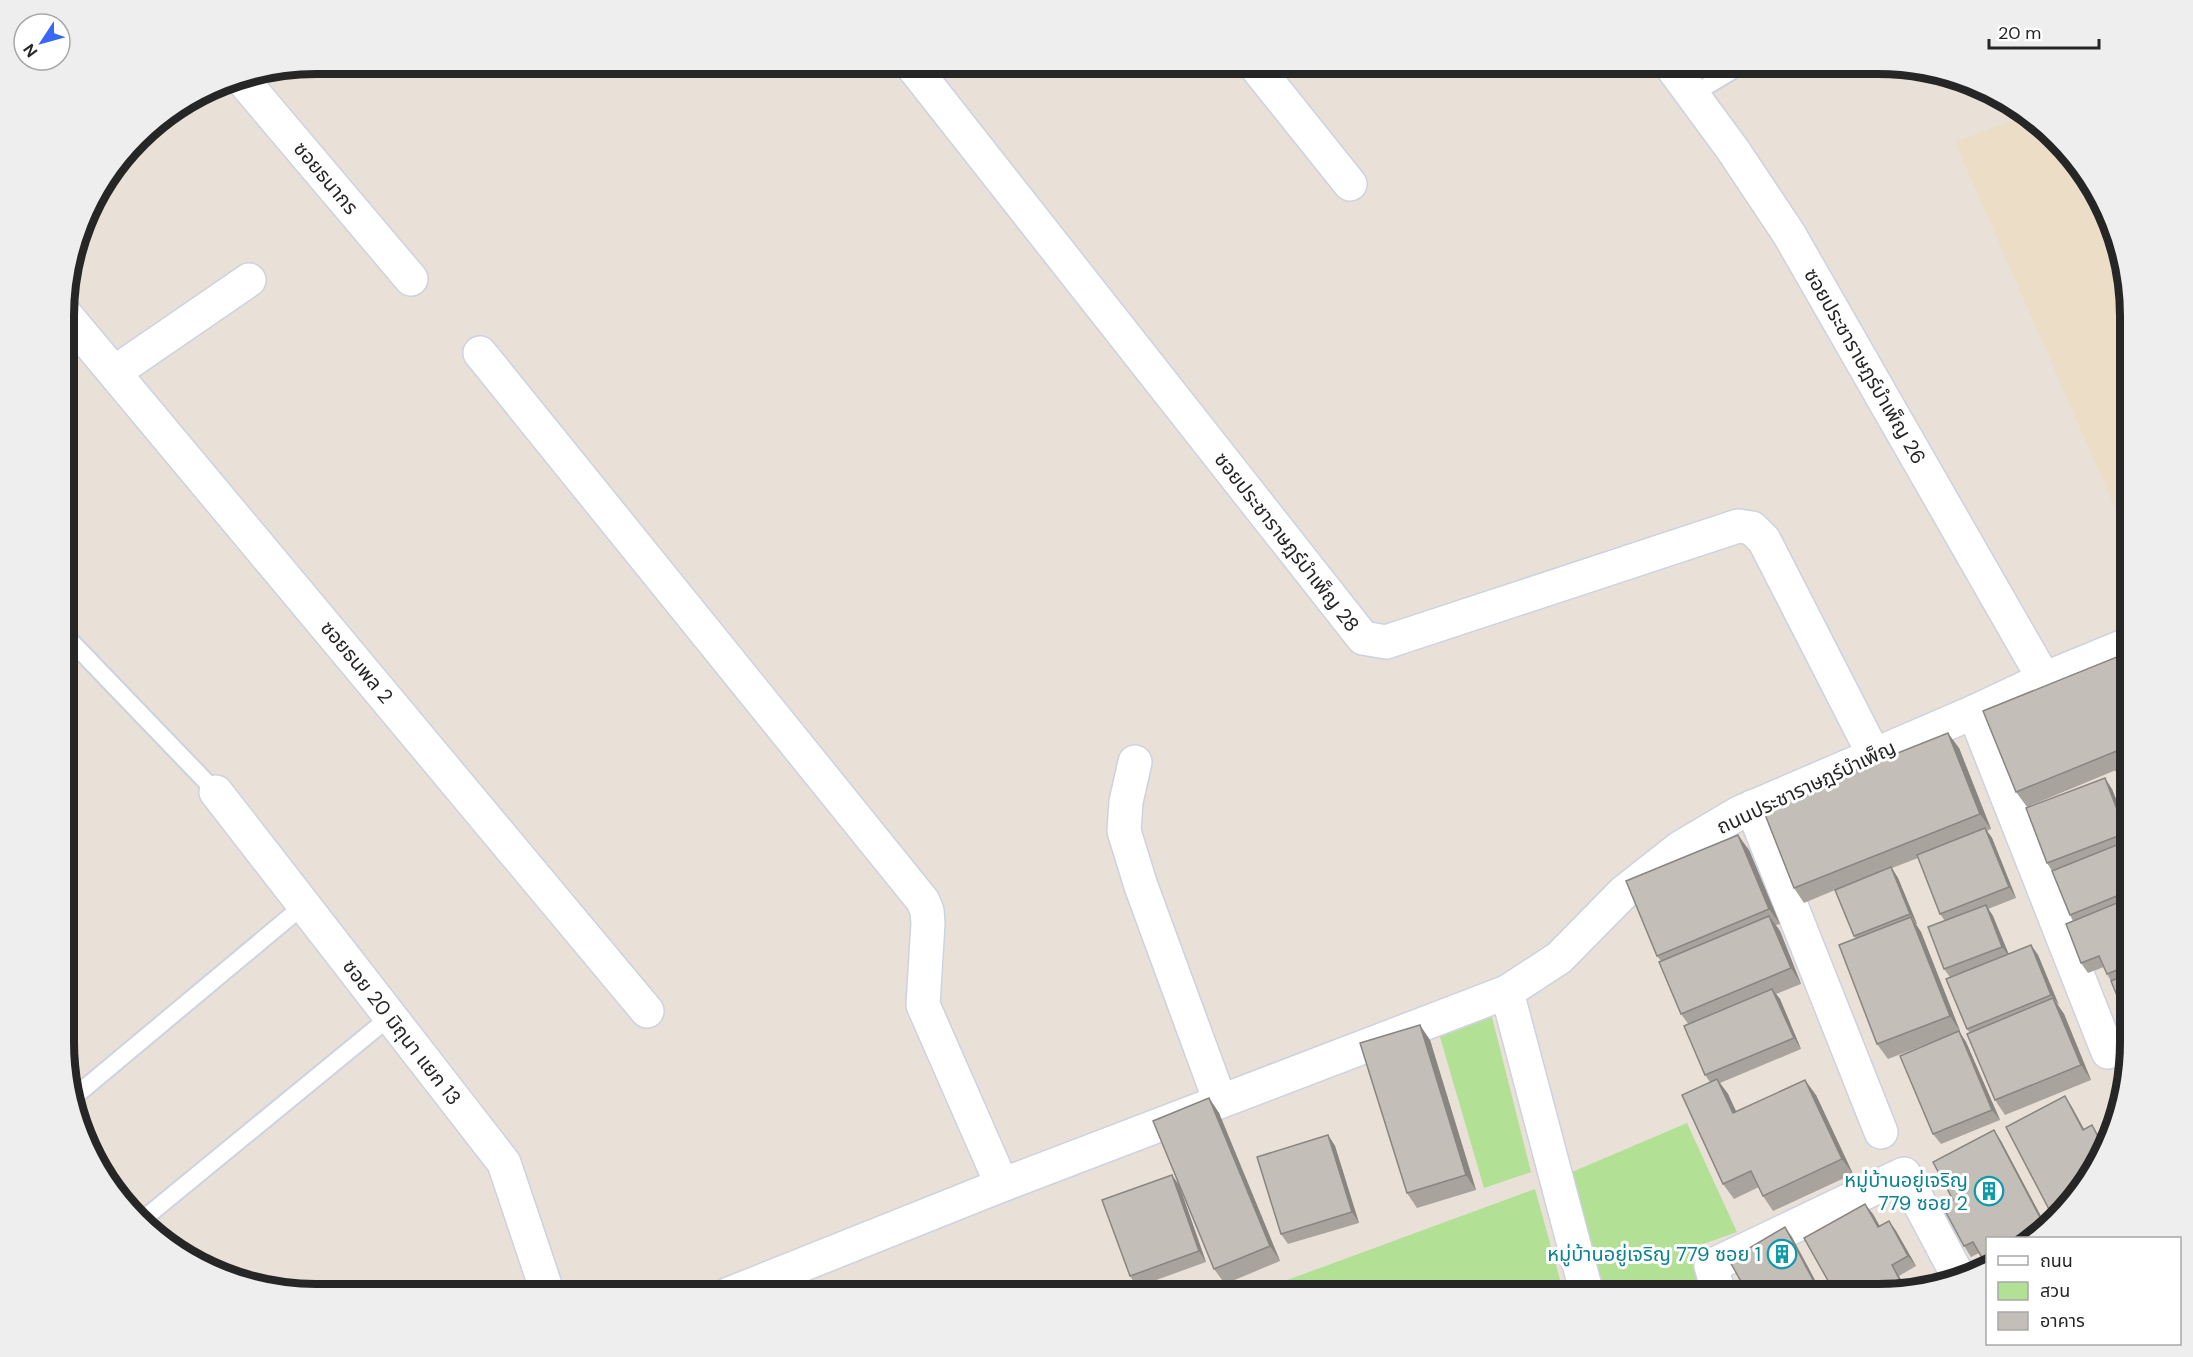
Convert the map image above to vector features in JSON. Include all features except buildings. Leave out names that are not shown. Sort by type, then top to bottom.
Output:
[{"type":"street","name":"ซอยประชาราษฎร์บำเพ็ญ 28","points":[[919,74],[1363,638],[1386,642],[1738,526],[1752,528],[1764,540],[1874,755]]},
{"type":"street","points":[[1262,74],[1350,184]]},
{"type":"street","name":"ซอยประชาราษฎร์บำเพ็ญ 26","points":[[1677,74],[1733,150],[1789,234],[2044,679]]},
{"type":"street","name":"ซอยธนากร","points":[[246,84],[411,279]]},
{"type":"street","points":[[115,372],[249,280]]},
{"type":"street","name":"ซอยธนพล 2","points":[[74,324],[647,1011]]},
{"type":"street","points":[[480,353],[923,901],[928,923],[923,1005],[1002,1185]]},
{"type":"street","name":"ถนนประชาราษฎร์บำเพ็ญ","points":[[754,1284],[1002,1185],[1507,992],[1559,958],[1624,892],[1680,848],[1739,813],[1974,712],[2044,679],[2120,649]]},
{"type":"street","points":[[1974,712],[2108,1052]]},
{"type":"street","points":[[1135,762],[1126,802],[1124,831],[1141,886],[1220,1101]]},
{"type":"street","name":"ซอย 20 มิถุนา แยก 13","points":[[216,792],[504,1163],[545,1284]]},
{"type":"street","points":[[1752,807],[1881,1132]]},
{"type":"street","points":[[1507,992],[1584,1284]]},
{"type":"street","points":[[1716,1284],[1711,1266],[1904,1174],[1955,1271]]},
{"type":"lane","points":[[1692,95],[1727,74]]},
{"type":"lane","points":[[74,644],[216,792]]},
{"type":"lane","points":[[79,1092],[304,905]]},
{"type":"lane","points":[[147,1216],[391,1016]]},
{"type":"shaded area","points":[[2018,118],[2049,144],[2079,181],[2095,208],[2107,238],[2115,268],[2119,300],[2120,519],[1955,142]]},
{"type":"green space","points":[[1492,1017],[1531,1172],[1484,1188],[1440,1037]]},
{"type":"green space","points":[[1687,1123],[1737,1232],[1689,1249],[1699,1284],[1601,1284],[1572,1172]]},
{"type":"green space","points":[[1535,1189],[1561,1284],[1276,1284]]},
{"type":"place","name":"หมู่บ้านอยู่เจริญ 779 ซอย 2","points":[[1989,1191]]},
{"type":"place","name":"หมู่บ้านอยู่เจริญ 779 ซอย 1","points":[[1782,1254]]}]
